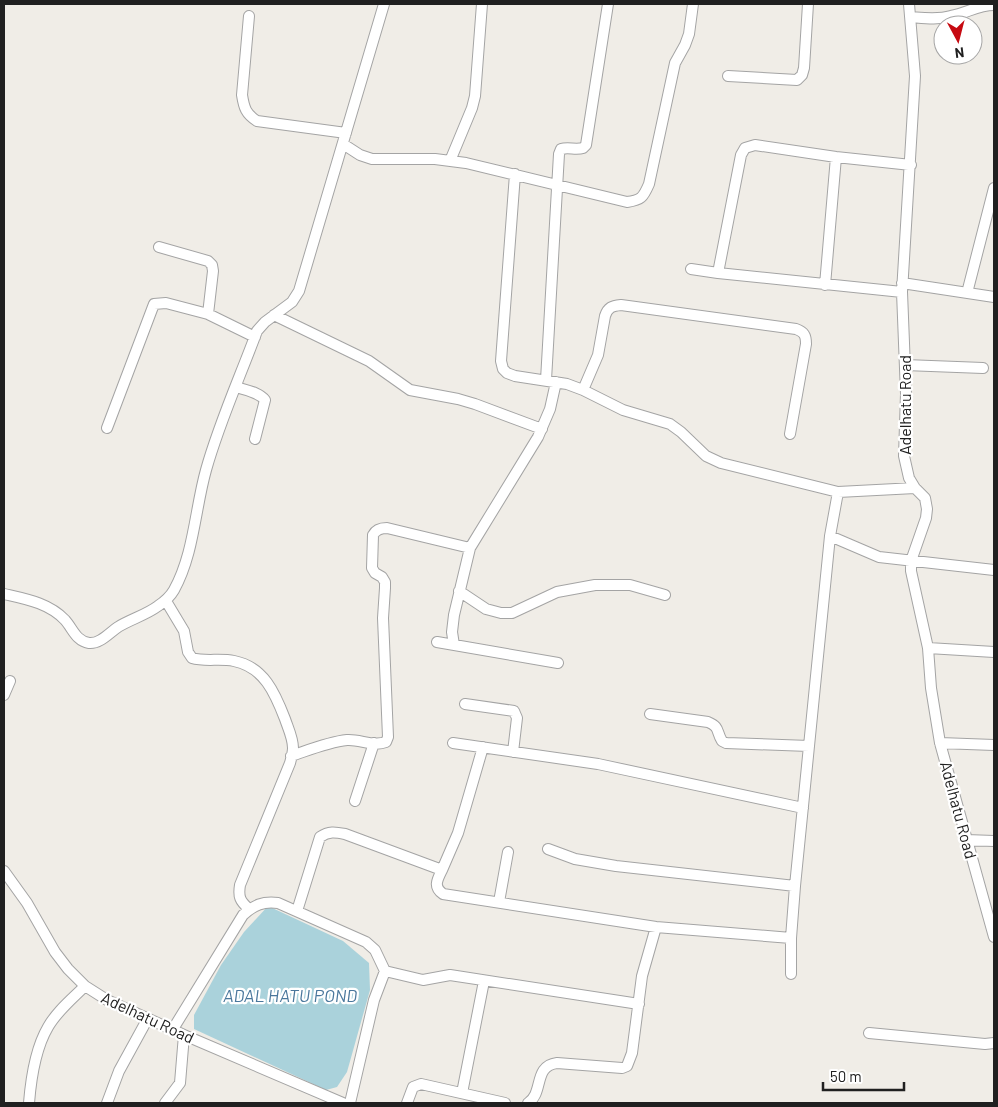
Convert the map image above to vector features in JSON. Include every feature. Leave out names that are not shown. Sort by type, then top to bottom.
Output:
[{"type":"street","points":[[4,594],[34,601],[58,613],[66,621],[76,637],[83,642],[92,643],[100,640],[118,627],[156,608],[172,592],[186,560],[206,468],[255,337],[265,322],[292,302],[298,291],[384,4]]},
{"type":"street","points":[[450,161],[472,108],[475,96],[482,4]]},
{"type":"street","points":[[454,644],[453,623],[470,548],[542,429],[550,409],[556,186],[559,154],[561,149],[578,149],[586,145],[608,4]]},
{"type":"street","points":[[343,144],[360,155],[372,159],[435,159],[450,161],[515,174],[556,186],[627,202],[639,200],[645,193],[648,184],[675,62],[689,34],[693,4]]},
{"type":"street","points":[[728,76],[797,80],[802,75],[804,68],[808,4]]},
{"type":"street","name":"Adelhatu Road","points":[[909,4],[915,76],[902,288],[906,394],[904,456],[906,467],[915,488],[924,498],[927,509],[926,518],[911,561],[911,571],[928,648],[931,688],[940,742],[966,840],[993,930]]},
{"type":"street","points":[[911,17],[944,18],[984,5],[994,6]]},
{"type":"street","points":[[248,16],[242,95],[244,108],[248,116],[257,121],[346,133]]},
{"type":"street","points":[[718,272],[745,148],[755,145],[836,157],[910,165]]},
{"type":"street","points":[[825,285],[836,157]]},
{"type":"street","points":[[515,174],[502,361],[507,374],[551,381],[583,390],[617,408],[670,424],[701,452],[721,463],[838,492],[915,488]]},
{"type":"street","points":[[967,293],[994,188]]},
{"type":"street","points":[[158,247],[208,261],[212,265],[208,314]]},
{"type":"street","points":[[691,270],[825,285],[902,288],[994,297]]},
{"type":"street","points":[[107,428],[154,304],[166,303],[208,314],[255,337]]},
{"type":"street","points":[[583,390],[596,363],[607,309],[612,306],[621,305],[796,330],[802,332],[806,337],[806,344],[790,434]]},
{"type":"street","points":[[274,315],[369,361],[410,390],[475,404],[542,429]]},
{"type":"street","points":[[905,365],[983,368]]},
{"type":"street","points":[[236,388],[263,397],[264,400],[255,439]]},
{"type":"street","points":[[791,974],[791,938],[795,886],[830,536],[838,492]]},
{"type":"street","points":[[291,756],[345,740],[357,740],[374,744],[386,742],[388,736],[383,618],[385,582],[372,568],[373,535],[375,531],[380,528],[388,528],[470,548]]},
{"type":"street","points":[[830,536],[879,557],[994,570]]},
{"type":"street","points":[[459,591],[486,609],[501,613],[512,613],[557,592],[596,585],[630,585],[665,595]]},
{"type":"street","points":[[166,600],[184,631],[188,652],[192,658],[198,660],[213,658],[234,661],[252,667],[266,679],[276,697],[291,735],[293,748],[290,763],[240,885],[240,902],[249,910]]},
{"type":"street","points":[[437,642],[558,663]]},
{"type":"street","points":[[928,648],[994,652]]},
{"type":"street","points":[[4,695],[10,681]]},
{"type":"street","points":[[465,704],[514,711],[517,718],[513,752]]},
{"type":"street","points":[[650,714],[708,722],[718,728],[722,741],[726,743],[809,746]]},
{"type":"street","points":[[940,742],[994,746]]},
{"type":"street","points":[[453,743],[625,770],[803,808]]},
{"type":"street","points":[[355,801],[374,744]]},
{"type":"street","points":[[483,748],[455,841],[436,880],[438,891],[443,894],[656,927],[791,938]]},
{"type":"street","points":[[296,911],[320,837],[333,831],[442,870]]},
{"type":"street","points":[[966,840],[994,841]]},
{"type":"street","points":[[548,849],[575,859],[616,866],[795,886]]},
{"type":"street","points":[[499,902],[508,852]]},
{"type":"street","name":"Adelhatu Road","points":[[4,871],[27,903],[55,952],[85,986],[107,1000],[184,1035],[343,1103]]},
{"type":"street","points":[[173,1029],[243,915],[259,904],[278,903],[371,946],[378,954],[384,972],[374,1000],[350,1103]]},
{"type":"street","points":[[528,1103],[534,1099],[544,1069],[550,1064],[622,1068],[628,1066],[632,1053],[642,976],[656,927]]},
{"type":"street","points":[[384,972],[423,980],[450,975],[638,1004]]},
{"type":"street","points":[[462,1094],[484,981]]},
{"type":"street","points":[[29,1103],[33,1071],[39,1048],[48,1027],[63,1006],[85,986]]},
{"type":"street","points":[[107,1103],[119,1070],[148,1018]]},
{"type":"street","points":[[869,1033],[986,1044],[994,1043]]},
{"type":"street","points":[[165,1103],[180,1083],[184,1035]]},
{"type":"street","points":[[407,1103],[413,1088],[420,1084],[505,1103]]},
{"type":"water","name":"ADAL HATU POND","points":[[268,906],[343,941],[369,963],[370,990],[347,1072],[337,1087],[326,1090],[194,1029],[194,1015],[221,965],[244,932]]}]
